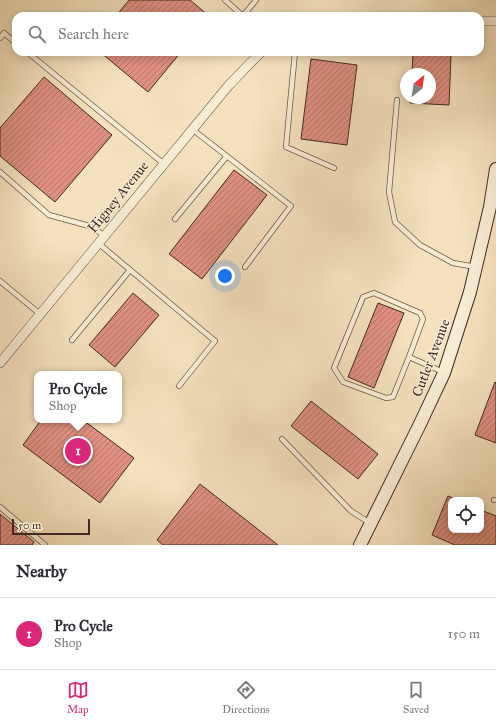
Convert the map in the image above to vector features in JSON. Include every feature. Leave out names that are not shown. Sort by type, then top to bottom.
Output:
[{"type":"street","points":[[484,21],[496,21]]},
{"type":"street","name":"Higney Avenue","points":[[0,363],[192,129],[229,85],[257,56]]},
{"type":"street","name":"Cutler Avenue","points":[[360,545],[444,373],[470,292],[490,207],[496,169]]},
{"type":"lane","points":[[225,0],[238,12]]},
{"type":"lane","points":[[246,12],[256,0]]},
{"type":"lane","points":[[0,38],[4,33],[12,40]]},
{"type":"lane","points":[[31,56],[164,164]]},
{"type":"lane","points":[[295,56],[286,147],[334,168]]},
{"type":"lane","points":[[397,100],[390,192],[395,222],[420,245],[453,263],[476,267]]},
{"type":"lane","points":[[192,129],[291,206],[245,267]]},
{"type":"lane","points":[[175,219],[227,156]]},
{"type":"lane","points":[[0,172],[50,215],[93,227],[104,236]]},
{"type":"lane","points":[[98,243],[215,341],[180,386]]},
{"type":"lane","points":[[72,340],[130,270]]},
{"type":"lane","points":[[0,281],[40,314]]},
{"type":"lane","points":[[374,294],[420,313],[423,319],[409,357],[393,397],[386,398],[343,382],[334,368],[363,298],[374,294]]},
{"type":"lane","points":[[409,357],[444,373]]},
{"type":"lane","points":[[282,439],[351,511],[371,523]]},
{"type":"lane","points":[[0,507],[45,545]]},
{"type":"building","points":[[129,0],[190,0],[204,12],[119,12]]},
{"type":"building","points":[[105,56],[178,56],[148,92]]},
{"type":"building","points":[[413,56],[451,56],[449,105],[430,104],[436,104],[436,68],[412,68]]},
{"type":"building","points":[[311,59],[357,65],[347,145],[301,139]]},
{"type":"building","points":[[44,77],[112,135],[55,202],[0,156],[0,128]]},
{"type":"building","points":[[234,170],[267,195],[202,279],[169,254]]},
{"type":"building","points":[[133,293],[159,315],[115,367],[89,345]]},
{"type":"building","points":[[378,303],[404,313],[374,388],[348,377]]},
{"type":"building","points":[[495,382],[496,383],[496,443],[475,435]]},
{"type":"building","points":[[311,401],[378,454],[358,479],[291,426]]},
{"type":"building","points":[[39,423],[87,423],[134,458],[100,503],[23,445]]},
{"type":"building","points":[[200,484],[278,545],[163,545],[157,540]]},
{"type":"building","points":[[448,496],[450,497],[448,497],[448,533],[484,533],[484,511],[496,516],[496,545],[455,545],[432,535]]},
{"type":"building","points":[[0,514],[34,542],[32,545],[0,545]]},
{"type":"place","name":"Pro Cycle","points":[[78,451]]}]
